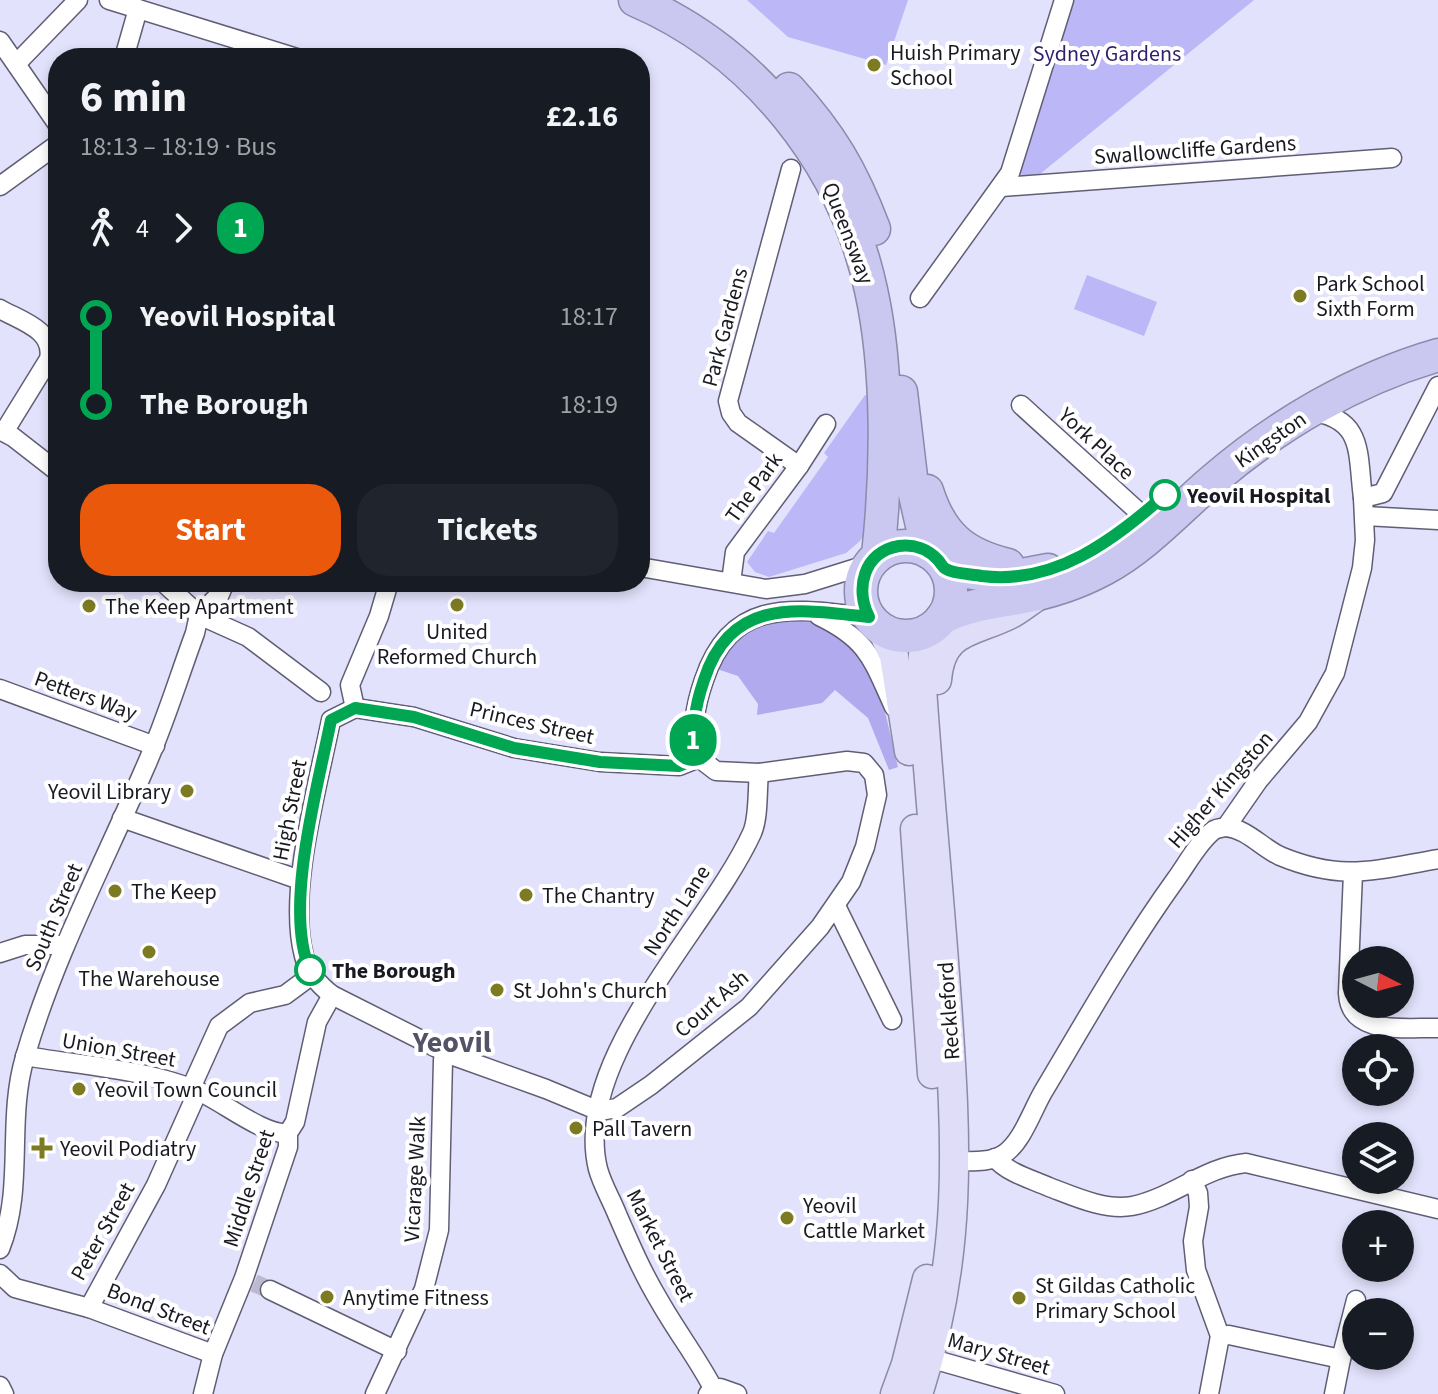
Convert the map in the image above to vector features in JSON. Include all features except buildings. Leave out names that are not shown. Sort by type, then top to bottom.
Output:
[{"type":"highway","name":"Queensway","points":[[635,0],[656,9],[724,51],[757,82],[791,121],[829,178],[844,209],[871,286],[878,323],[883,425],[882,514],[873,560]]},
{"type":"highway","name":"Queensway","points":[[683,0],[715,19],[754,51],[819,121],[857,184],[880,243],[889,281],[916,502],[937,560]]},
{"type":"highway","name":"Kingston","points":[[937,560],[1006,578],[1041,582],[1094,551],[1142,515],[1220,448],[1289,401],[1338,374],[1438,335]]},
{"type":"highway","name":"Kingston","points":[[938,623],[971,606],[1041,582],[1103,569],[1132,551],[1232,465],[1310,411],[1362,385],[1438,355]]},
{"type":"highway","points":[[906,439],[933,509],[952,538],[984,559],[1041,582]]},
{"type":"highway","points":[[899,546],[911,546],[937,560],[952,589],[948,610],[938,623],[924,633],[903,636],[876,623],[863,604],[861,590],[873,560],[899,546]]},
{"type":"main road","points":[[930,776],[937,673],[947,647],[965,632],[1010,614],[1041,582]]},
{"type":"main road","name":"Reckleford","points":[[876,623],[894,656],[907,731],[937,1178],[935,1220],[924,1298],[895,1394]]},
{"type":"main road","name":"Reckleford","points":[[918,1394],[929,1358],[949,1260],[955,1208],[956,1161],[949,1030],[921,666],[938,623]]},
{"type":"street","points":[[17,63],[78,0]]},
{"type":"street","points":[[109,0],[265,48]]},
{"type":"street","points":[[920,298],[1010,173],[1064,0]]},
{"type":"street","points":[[127,48],[138,9]]},
{"type":"street","points":[[0,41],[48,110]]},
{"type":"street","points":[[0,186],[48,151]]},
{"type":"street","name":"Swallowcliffe Gardens","points":[[1002,187],[1392,158]]},
{"type":"street","name":"Park Gardens","points":[[791,169],[728,401],[738,423],[799,466]]},
{"type":"street","points":[[0,309],[43,334],[48,343]]},
{"type":"street","points":[[48,361],[2,431],[48,465]]},
{"type":"street","points":[[1364,507],[1383,493],[1430,392]]},
{"type":"street","name":"York Place","points":[[1021,405],[1142,515]]},
{"type":"street","name":"Higher Kingston","points":[[995,1158],[1005,1154],[1015,1143],[1071,1044],[1157,906],[1208,836],[1216,829],[1226,827],[1258,781],[1308,722],[1335,673],[1362,568],[1364,507],[1357,448],[1348,425],[1337,417],[1310,411]]},
{"type":"street","name":"The Park","points":[[731,582],[735,552],[826,424]]},
{"type":"street","points":[[1364,507],[1438,520]]},
{"type":"street","points":[[650,569],[766,589],[785,588],[873,560]]},
{"type":"street","points":[[174,592],[199,615],[248,637],[321,692],[331,720],[355,708],[350,685],[386,592]]},
{"type":"street","points":[[199,615],[221,592]]},
{"type":"street","points":[[699,758],[693,740],[698,698],[711,657],[724,639],[740,625],[765,614],[809,611],[876,623]]},
{"type":"street","name":"Reckleford","points":[[809,611],[846,631],[866,649],[907,731]]},
{"type":"street","name":"South Street","points":[[0,1249],[12,1212],[17,1084],[25,1056],[65,945],[155,746],[199,615]]},
{"type":"street","points":[[321,692],[350,685]]},
{"type":"street","name":"Petters Way","points":[[0,689],[155,746]]},
{"type":"street","name":"Princes Street","points":[[355,708],[414,717],[514,748],[600,762],[679,766],[699,758]]},
{"type":"street","name":"High Street","points":[[331,720],[300,880],[301,934],[304,957],[312,975],[332,995],[451,1055],[599,1111]]},
{"type":"street","name":"Court Ash","points":[[599,1111],[617,1108],[651,1085],[749,1007],[836,906],[851,882],[865,847],[877,795],[874,775],[864,763],[847,761],[759,773],[716,771],[699,758]]},
{"type":"street","name":"North Lane","points":[[599,1111],[611,1064],[636,1017],[719,889],[753,830],[759,773]]},
{"type":"street","points":[[122,818],[300,880]]},
{"type":"street","points":[[1226,827],[1243,832],[1272,852],[1307,867],[1353,873],[1438,859]]},
{"type":"street","points":[[1353,873],[1348,993],[1353,1012],[1361,1021],[1374,1026],[1438,1028]]},
{"type":"street","points":[[836,906],[892,1020]]},
{"type":"street","points":[[0,953],[25,945],[65,945]]},
{"type":"street","name":"Peter Street","points":[[89,1308],[156,1185],[219,1026],[250,1003],[285,995],[312,975]]},
{"type":"street","name":"Middle Street","points":[[203,1394],[213,1354],[256,1284],[288,1147],[288,1133],[295,1122],[317,1022],[332,995]]},
{"type":"street","name":"Vicarage Walk","points":[[375,1394],[424,1289],[439,1230],[443,1060],[451,1055]]},
{"type":"street","name":"Union Street","points":[[25,1056],[173,1081],[194,1089],[273,1133],[288,1133]]},
{"type":"street","name":"Market Street","points":[[599,1111],[595,1153],[599,1172],[645,1275],[700,1363],[711,1392]]},
{"type":"street","points":[[956,1161],[995,1158],[1012,1171],[1078,1199],[1118,1207],[1152,1200],[1226,1165],[1246,1163],[1438,1209]]},
{"type":"street","points":[[1192,1180],[1198,1193],[1199,1207],[1193,1241],[1196,1270],[1220,1336],[1209,1394]]},
{"type":"street","name":"Bond Street","points":[[0,1274],[7,1291],[89,1308],[213,1354]]},
{"type":"street","points":[[256,1284],[397,1351]]},
{"type":"street","points":[[1220,1336],[1229,1335],[1341,1359]]},
{"type":"street","points":[[1334,1394],[1342,1355]]},
{"type":"street","name":"Mary Street","points":[[929,1358],[1055,1394]]},
{"type":"street","points":[[0,1386],[4,1394]]},
{"type":"street","points":[[711,1392],[727,1388],[737,1394]]},
{"type":"green space","name":"Huish Primary School","points":[[747,0],[908,0],[886,65],[788,37]]},
{"type":"green space","name":"Sydney Gardens","points":[[1069,0],[1254,0],[1040,174],[1025,178],[1018,171]]},
{"type":"green space","points":[[1087,275],[1157,302],[1144,336],[1074,309]]},
{"type":"green space","points":[[865,395],[873,399],[868,529],[846,553],[769,577],[755,572],[747,562],[768,531],[774,533],[828,457],[824,453]]},
{"type":"shaded area","points":[[785,618],[816,621],[861,653],[883,703],[898,767],[889,770],[868,718],[835,690],[822,703],[757,715],[758,704],[738,676],[714,668],[735,640],[762,625]]},
{"type":"tunnel","points":[[254,1283],[270,1290]]},
{"type":"bus line","name":"1","points":[[310,970],[304,957],[301,934],[300,880],[331,720],[355,708],[414,717],[514,748],[600,762],[679,766],[699,758],[693,740],[698,698],[711,657],[724,639],[740,625],[765,614],[781,612],[806,611],[869,617],[863,604],[863,577],[878,555],[899,546],[922,548],[946,569],[967,574],[1006,578],[1058,567],[1107,543],[1165,495]]},
{"type":"place","name":"Huish Primary School","points":[[874,65]]},
{"type":"place","name":"Park School Sixth Form","points":[[1300,296]]},
{"type":"place","name":"Yeovil Hospital","points":[[1165,495]]},
{"type":"place","name":"United Reformed Church","points":[[457,605]]},
{"type":"place","name":"The Keep Apartment","points":[[89,606]]},
{"type":"place","name":"Yeovil Library","points":[[187,791]]},
{"type":"place","name":"The Keep","points":[[115,891]]},
{"type":"place","name":"The Chantry","points":[[526,895]]},
{"type":"place","name":"The Warehouse","points":[[149,952]]},
{"type":"place","name":"The Borough","points":[[310,970]]},
{"type":"place","name":"St John's Church","points":[[497,990]]},
{"type":"place","name":"Yeovil Town Council","points":[[79,1089]]},
{"type":"place","name":"Pall Tavern","points":[[576,1128]]},
{"type":"place","name":"Yeovil Podiatry","points":[[42,1148]]},
{"type":"place","name":"Yeovil Cattle Market","points":[[787,1218]]},
{"type":"place","name":"Anytime Fitness","points":[[327,1297]]},
{"type":"place","name":"St Gildas Catholic Primary School","points":[[1019,1298]]},
{"type":"district","name":"Yeovil","points":[[452,1042]]}]
